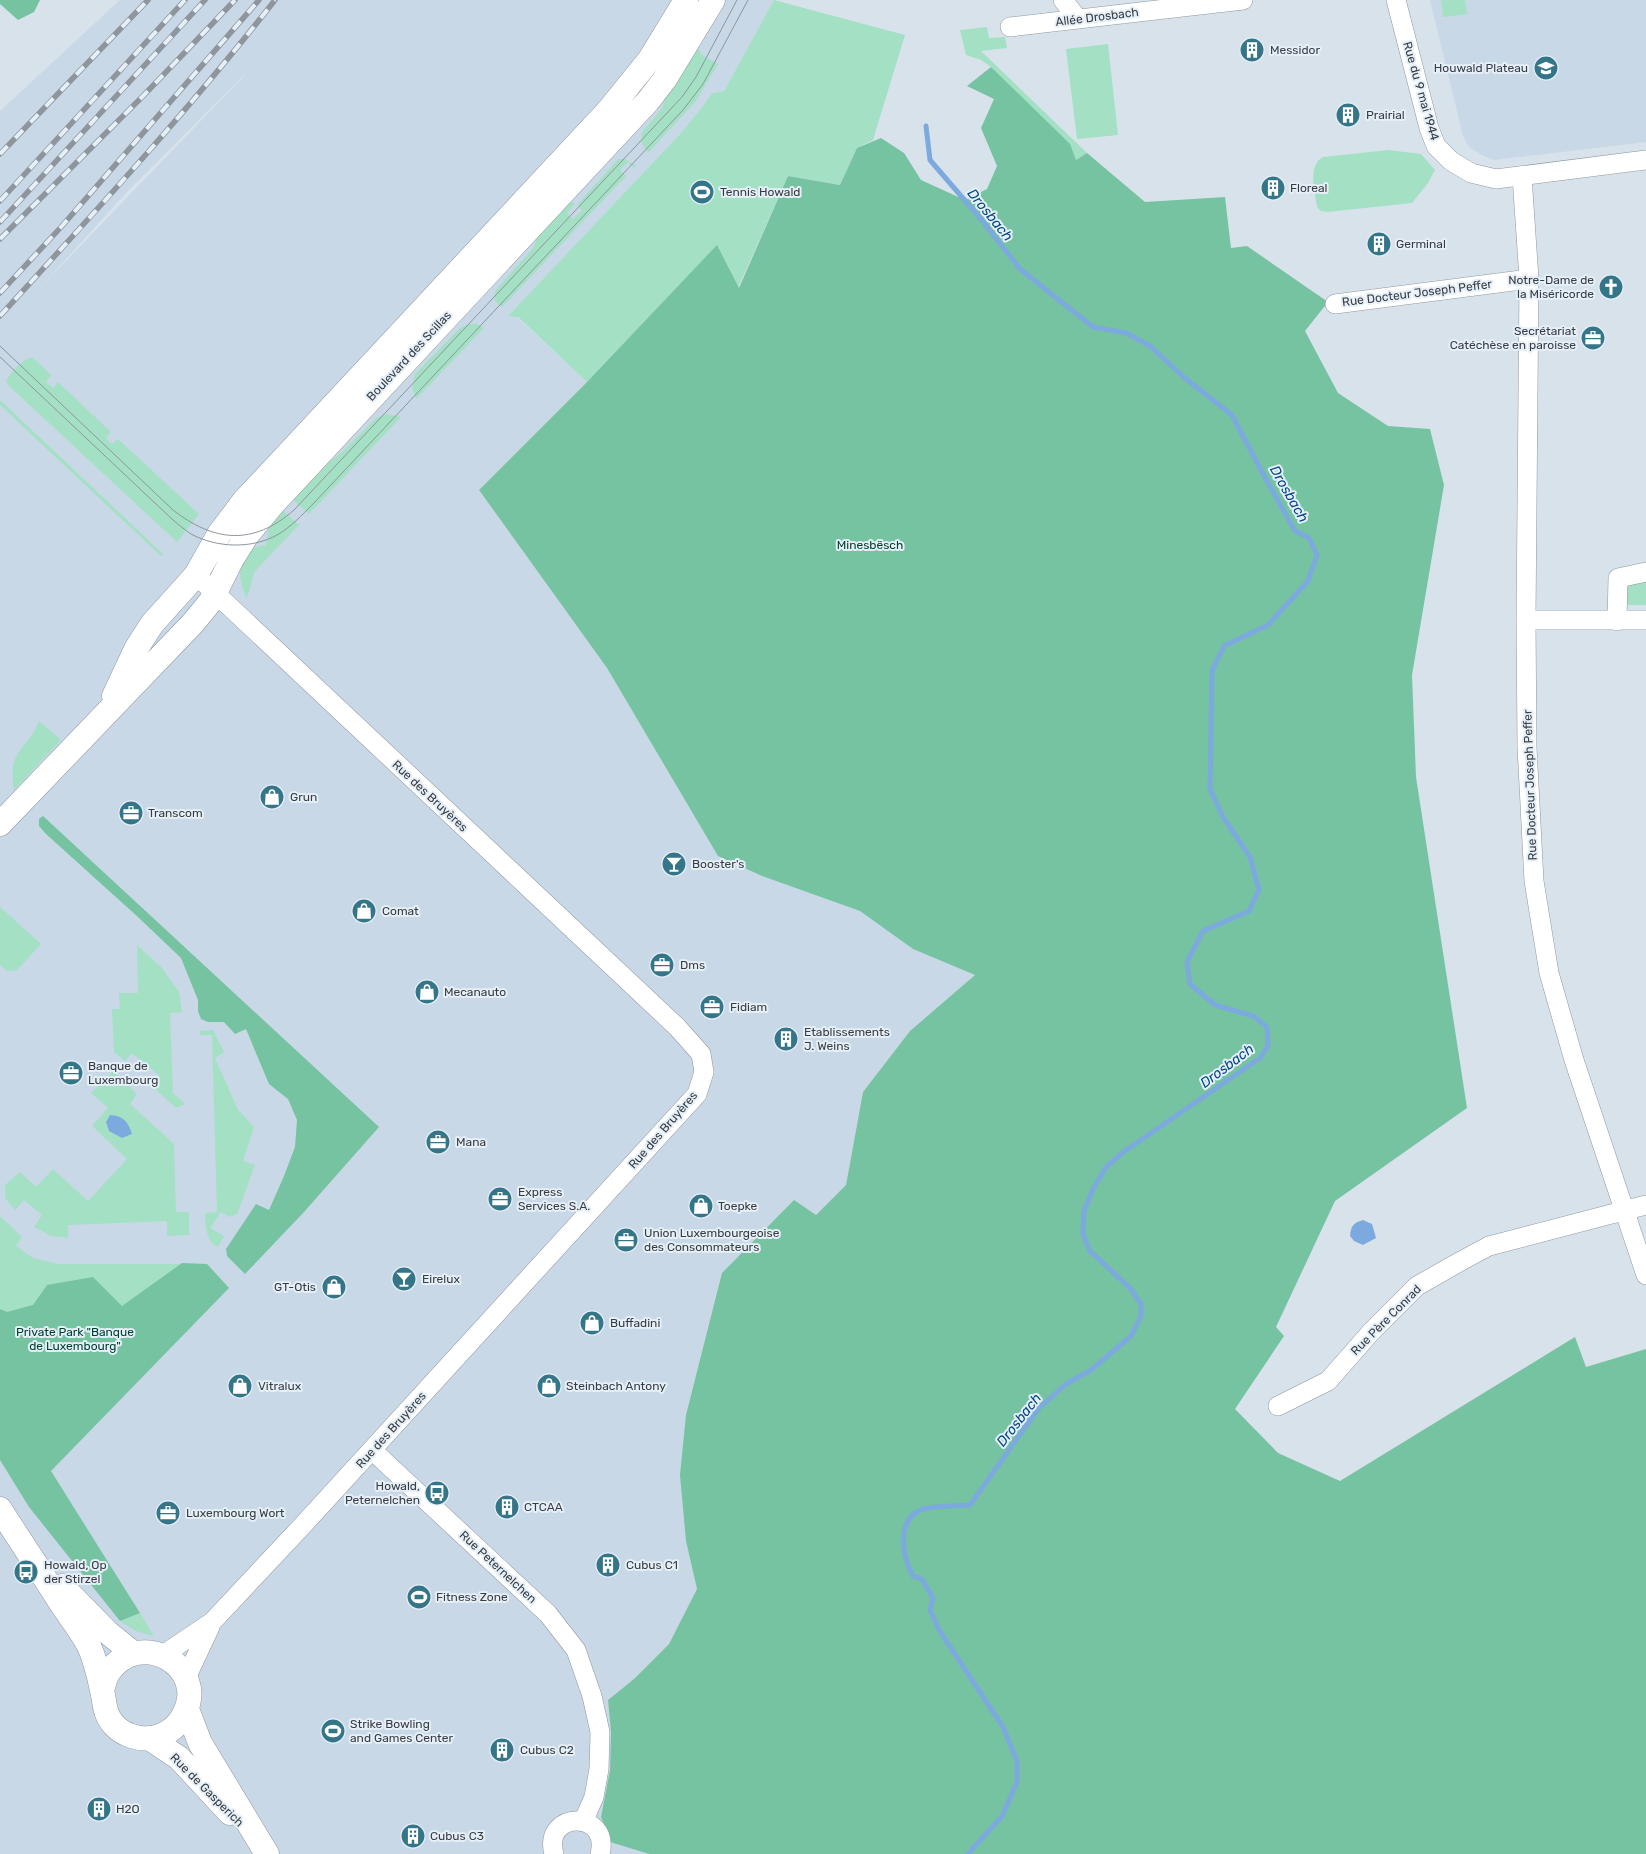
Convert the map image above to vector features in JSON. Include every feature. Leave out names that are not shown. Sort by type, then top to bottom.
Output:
[{"type":"main road","name":"Boulevard des Scillas","points":[[107,713],[136,649],[152,624],[196,575],[219,534],[244,502],[608,111],[650,59],[686,0]]},
{"type":"main road","name":"Boulevard des Scillas","points":[[0,824],[194,623],[216,593],[232,559],[262,516],[648,101],[666,79],[713,0]]},
{"type":"main road","points":[[0,1509],[89,1646],[102,1690],[103,1704],[107,1716],[114,1725],[130,1736],[149,1738],[162,1736],[181,1720],[187,1709],[189,1693],[186,1678],[177,1664],[163,1655],[148,1651],[133,1653],[118,1661],[107,1674],[102,1690]]},
{"type":"main road","points":[[28,1551],[107,1632],[133,1653]]},
{"type":"main road","name":"Rue de Gasperich","points":[[187,1709],[200,1743],[264,1850]]},
{"type":"main road","name":"Rue de Gasperich","points":[[149,1738],[179,1758],[264,1850]]},
{"type":"street","points":[[1064,0],[1078,19]]},
{"type":"street","name":"Allée Drosbach","points":[[1010,27],[1209,2],[1243,0]]},
{"type":"street","name":"Rue du 9 mai 1944","points":[[1396,0],[1426,120],[1436,146],[1451,161],[1471,174],[1496,179],[1646,160]]},
{"type":"street","name":"Rue Docteur Joseph Peffer","points":[[1522,176],[1529,279],[1526,620],[1528,747],[1534,881],[1549,973],[1574,1060],[1646,1275]]},
{"type":"street","name":"Rue Docteur Joseph Peffer","points":[[1335,304],[1529,279]]},
{"type":"street","points":[[1617,621],[1618,578],[1646,572]]},
{"type":"street","name":"Rue des Bruyères","points":[[196,575],[677,1027],[701,1054],[704,1072],[697,1094],[212,1622]]},
{"type":"street","points":[[1526,620],[1646,620]]},
{"type":"street","name":"Rue Père Conrad","points":[[1278,1406],[1328,1381],[1417,1286],[1461,1261],[1489,1246],[1646,1204]]},
{"type":"street","name":"Rue Peternelchen","points":[[372,1450],[548,1614],[576,1650],[592,1696],[600,1732],[599,1769],[594,1797],[584,1822]]},
{"type":"street","points":[[163,1655],[212,1622]]},
{"type":"street","points":[[186,1678],[212,1622]]},
{"type":"street","points":[[554,1854],[552,1846],[556,1832],[568,1822],[576,1820],[591,1825],[597,1831],[600,1838],[600,1854]]},
{"type":"shaded area","points":[[120,0],[774,0],[724,91],[712,93],[681,133],[509,315],[517,317],[587,382],[479,490],[607,668],[718,855],[762,876],[860,911],[913,949],[975,975],[910,1031],[863,1092],[846,1185],[816,1215],[695,1380],[686,1415],[686,1541],[697,1589],[669,1644],[634,1679],[608,1700],[611,1732],[610,1770],[601,1817],[610,1842],[649,1854],[0,1854],[0,111]],"holes":[[[246,74],[37,291],[126,193]]]},
{"type":"shaded area","name":"Houwald Plateau","points":[[1430,0],[1646,0],[1646,142],[1494,160],[1469,147],[1463,136]]},
{"type":"green space","points":[[0,0],[40,0],[34,12],[18,20],[0,4]]},
{"type":"green space","name":"Tennis Howald","points":[[774,0],[905,35],[873,140],[857,148],[840,185],[788,176],[738,288],[717,246],[587,382],[518,317],[508,316],[681,133],[712,93],[724,91]]},
{"type":"green space","points":[[1441,0],[1465,0],[1467,14],[1443,17]]},
{"type":"green space","points":[[987,27],[989,38],[1005,37],[1007,48],[981,51],[1087,153],[1076,160],[991,67],[981,60],[966,55],[960,30]]},
{"type":"green space","points":[[1108,44],[1118,135],[1077,139],[1066,49]]},
{"type":"green space","points":[[696,48],[701,51],[700,54],[718,64],[695,102],[648,153],[641,142],[642,132],[663,107],[665,96]]},
{"type":"green space","name":"Minesbësch","points":[[991,67],[1070,144],[1076,160],[1087,153],[1145,202],[1225,197],[1231,248],[1247,246],[1328,302],[1305,331],[1338,393],[1388,426],[1430,429],[1444,485],[1412,675],[1416,777],[1467,1108],[1335,1201],[1276,1327],[1284,1336],[1235,1409],[1278,1453],[1340,1481],[1575,1337],[1586,1367],[1646,1349],[1646,1854],[649,1854],[610,1842],[601,1817],[610,1770],[611,1732],[608,1700],[634,1679],[669,1644],[697,1589],[686,1541],[680,1475],[686,1415],[722,1273],[794,1200],[816,1215],[846,1185],[863,1092],[910,1031],[975,975],[913,949],[860,911],[762,876],[718,856],[607,668],[479,490],[587,382],[717,245],[739,288],[788,176],[840,185],[857,148],[881,138],[904,153],[921,180],[965,200],[987,189],[997,166],[981,128],[994,99],[967,86]]},
{"type":"green space","points":[[1388,150],[1421,154],[1435,170],[1428,183],[1412,203],[1327,212],[1321,211],[1317,207],[1313,179],[1315,166],[1318,161],[1323,157]]},
{"type":"green space","points":[[618,159],[625,159],[636,166],[634,168],[628,162],[620,170],[626,176],[502,307],[496,300],[495,291],[534,247],[537,237],[569,203],[574,202],[575,204],[567,213],[573,219],[582,210],[577,205]]},
{"type":"green space","points":[[470,324],[477,324],[484,328],[416,399],[412,387],[415,374],[460,328]]},
{"type":"green space","points":[[29,358],[33,358],[51,375],[46,382],[53,388],[58,382],[111,432],[106,438],[112,444],[118,439],[199,514],[177,542],[8,385],[6,381],[10,375]]},
{"type":"green space","points":[[0,400],[163,554],[161,556],[0,405]]},
{"type":"green space","points":[[387,414],[401,417],[309,514],[290,497],[322,464],[332,460],[341,453],[376,418]]},
{"type":"green space","points":[[280,508],[299,525],[255,571],[246,597],[240,573],[244,556],[247,549],[266,545],[270,521]]},
{"type":"green space","points":[[1646,582],[1646,605],[1621,605],[1623,590],[1631,583]]},
{"type":"green space","points":[[39,721],[61,740],[14,790],[13,766],[19,751],[29,739]]},
{"type":"green space","points":[[43,816],[379,1127],[304,1212],[245,1274],[227,1256],[226,1249],[256,1204],[269,1210],[284,1176],[295,1147],[297,1120],[288,1099],[269,1084],[246,1029],[235,1034],[224,1022],[208,1022],[201,1019],[198,1011],[198,1000],[181,958],[46,834],[39,826],[39,819]]},
{"type":"green space","points":[[0,907],[41,944],[17,970],[7,971],[0,965]]},
{"type":"green space","points":[[137,945],[162,968],[179,992],[182,1012],[170,1013],[173,1093],[185,1104],[176,1108],[152,1086],[160,1076],[132,1053],[125,1061],[114,1052],[112,1009],[120,1009],[119,993],[138,993]]},
{"type":"green space","points":[[213,1030],[224,1052],[215,1058],[238,1110],[254,1127],[243,1161],[255,1165],[237,1214],[229,1217],[221,1212],[210,1228],[224,1236],[218,1247],[209,1237],[205,1217],[205,1213],[217,1212],[212,1035],[200,1035],[200,1031]]},
{"type":"green space","points":[[113,1071],[137,1094],[130,1104],[174,1144],[176,1212],[189,1212],[189,1235],[167,1236],[167,1221],[68,1225],[68,1238],[52,1236],[34,1227],[42,1215],[24,1200],[15,1210],[5,1198],[5,1185],[20,1172],[36,1187],[53,1169],[88,1201],[127,1159],[92,1126],[108,1108],[91,1093]]},
{"type":"green space","name":"Private Park \"Banque de Luxembourg\"","points":[[0,1216],[22,1237],[16,1246],[33,1258],[58,1264],[207,1264],[229,1288],[0,1406]]},
{"type":"green space","name":"Private Park \"Banque de Luxembourg\"","points":[[182,1263],[207,1264],[229,1288],[51,1471],[140,1613],[120,1621],[29,1507],[0,1460],[0,1309],[7,1312],[33,1305],[47,1285],[93,1277],[122,1306]]},
{"type":"green space","points":[[140,1613],[154,1636],[136,1631],[120,1621]]},
{"type":"water","points":[[110,1115],[124,1120],[132,1134],[122,1138],[109,1131],[106,1122]]},
{"type":"water","points":[[1363,1220],[1372,1224],[1376,1238],[1363,1245],[1354,1241],[1350,1236],[1353,1225]]},
{"type":"waterway","name":"Drosbach","points":[[926,126],[930,160],[980,218],[1020,269],[1093,327],[1126,333],[1150,346],[1186,379],[1232,415],[1295,531],[1309,538],[1317,555],[1308,581],[1268,625],[1224,646],[1212,671],[1210,789],[1223,817],[1250,857],[1259,890],[1249,911],[1203,931],[1187,962],[1190,984],[1215,1005],[1253,1016],[1267,1027],[1268,1046],[1260,1058],[1122,1153],[1106,1167],[1093,1189],[1084,1211],[1083,1234],[1090,1251],[1130,1288],[1141,1304],[1141,1316],[1131,1336],[1091,1370],[1066,1384],[1038,1409],[970,1505],[927,1508],[917,1512],[905,1527],[904,1547],[913,1576],[922,1579],[933,1598],[930,1610],[939,1630],[1003,1727],[1017,1761],[1017,1782],[1002,1816],[968,1854]]},
{"type":"tram line","points":[[0,346],[173,510],[188,521],[203,529],[233,536],[264,530],[279,522],[294,510],[682,97],[696,77],[737,0]]},
{"type":"tram line","points":[[0,357],[173,520],[191,534],[212,542],[234,545],[246,545],[267,540],[292,525],[313,504],[683,110],[703,84],[748,0]]},
{"type":"railway","points":[[0,154],[148,0]]},
{"type":"railway","points":[[0,201],[185,0]]},
{"type":"railway","points":[[0,222],[205,0]]},
{"type":"railway","points":[[0,239],[144,95],[235,0]]},
{"type":"railway","points":[[0,293],[62,226],[259,0]]},
{"type":"railway","points":[[0,316],[175,121],[275,0]]},
{"type":"place","name":"Messidor","points":[[1252,50]]},
{"type":"place","name":"Houwald Plateau","points":[[1546,68]]},
{"type":"place","name":"Prairial","points":[[1348,115]]},
{"type":"place","name":"Floreal","points":[[1273,188]]},
{"type":"place","name":"Tennis Howald","points":[[702,192]]},
{"type":"place","name":"Germinal","points":[[1379,244]]},
{"type":"place","name":"Notre-Dame de la Miséricorde","points":[[1611,287]]},
{"type":"place","name":"Secrétariat Catéchèse en paroisse","points":[[1593,338]]},
{"type":"place","name":"Grun","points":[[272,797]]},
{"type":"place","name":"Transcom","points":[[131,813]]},
{"type":"place","name":"Booster's","points":[[674,864]]},
{"type":"place","name":"Comat","points":[[364,911]]},
{"type":"place","name":"Dms","points":[[662,965]]},
{"type":"place","name":"Mecanauto","points":[[427,992]]},
{"type":"place","name":"Fidiam","points":[[712,1007]]},
{"type":"place","name":"Etablissements J. Weins","points":[[786,1039]]},
{"type":"place","name":"Banque de Luxembourg","points":[[71,1073]]},
{"type":"place","name":"Mana","points":[[438,1142]]},
{"type":"place","name":"Express Services S.A.","points":[[500,1199]]},
{"type":"place","name":"Toepke","points":[[701,1206]]},
{"type":"place","name":"Union Luxembourgeoise des Consommateurs","points":[[626,1240]]},
{"type":"place","name":"Eirelux","points":[[404,1279]]},
{"type":"place","name":"GT-Otis","points":[[334,1287]]},
{"type":"place","name":"Buffadini","points":[[592,1323]]},
{"type":"place","name":"Vitralux","points":[[240,1386]]},
{"type":"place","name":"Steinbach Antony","points":[[549,1386]]},
{"type":"place","name":"Howald, Peternelchen","points":[[437,1493]]},
{"type":"place","name":"CTCAA","points":[[507,1507]]},
{"type":"place","name":"Luxembourg Wort","points":[[168,1513]]},
{"type":"place","name":"Cubus C1","points":[[608,1565]]},
{"type":"place","name":"Howald, Op der Stirzel","points":[[26,1572]]},
{"type":"place","name":"Fitness Zone","points":[[419,1597]]},
{"type":"place","name":"Strike Bowling and Games Center","points":[[333,1731]]},
{"type":"place","name":"Cubus C2","points":[[502,1750]]},
{"type":"place","name":"H2O","points":[[99,1809]]},
{"type":"place","name":"Cubus C3","points":[[413,1836]]}]
